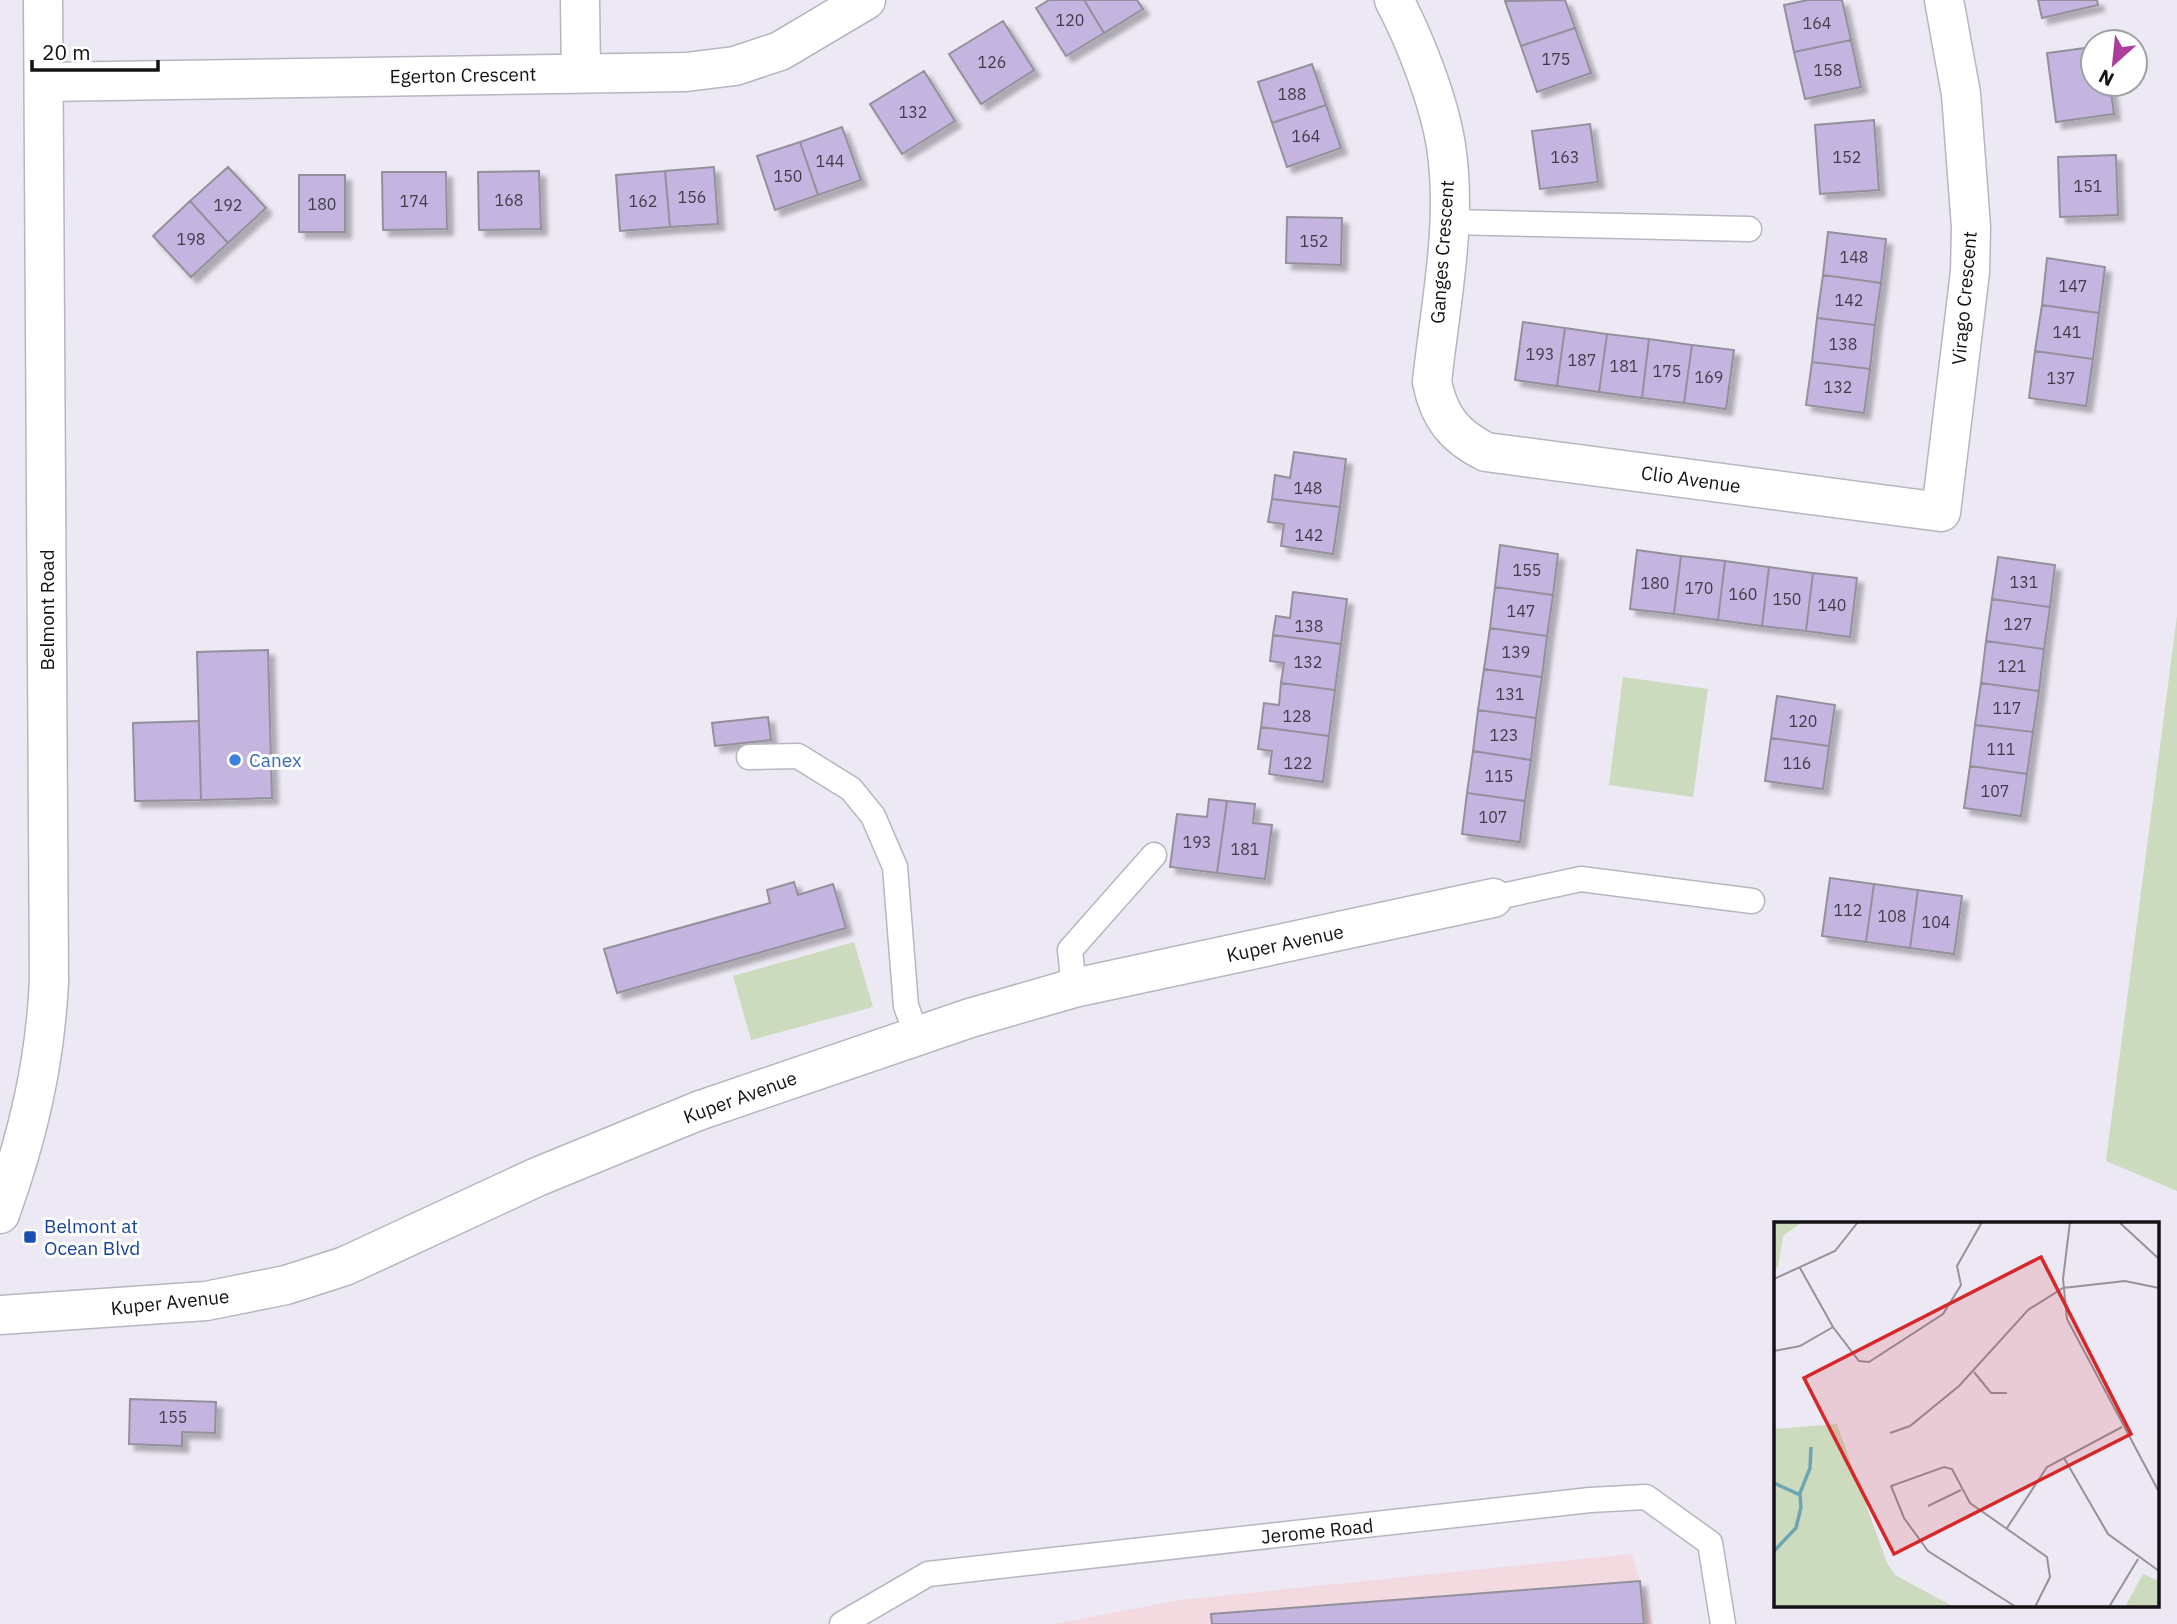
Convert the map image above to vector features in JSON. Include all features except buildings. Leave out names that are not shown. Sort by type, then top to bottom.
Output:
[{"type":"street","name":"Belmont Road","points":[[0,1214],[16,1168],[42,1071],[49,981],[43,0]]},
{"type":"street","points":[[580,0],[581,73]]},
{"type":"street","name":"Egerton Crescent","points":[[44,82],[685,72],[735,65],[780,51],[866,0]]},
{"type":"street","name":"Ganges Crescent","points":[[1394,0],[1431,93],[1446,145],[1449,222],[1432,382],[1437,407],[1449,426]]},
{"type":"street","name":"Virago Crescent","points":[[1941,512],[1970,272],[1971,227],[1961,94],[1944,0]]},
{"type":"street","name":"Clio Avenue","points":[[1449,426],[1463,440],[1486,452],[1941,512]]},
{"type":"street","name":"Kuper Avenue","points":[[0,1315],[206,1301],[286,1285],[345,1266],[537,1177],[698,1111],[917,1036],[1074,988],[1493,898]]},
{"type":"lane","points":[[1449,222],[1749,229]]},
{"type":"lane","points":[[749,757],[799,757],[851,789],[873,816],[895,867],[906,1006],[917,1036]]},
{"type":"lane","points":[[1074,988],[1070,950],[1154,855]]},
{"type":"lane","points":[[1493,898],[1581,879],[1752,901]]},
{"type":"lane","name":"Jerome Road","points":[[842,1624],[928,1574],[1590,1500],[1646,1497],[1710,1544],[1723,1624]]},
{"type":"shaded area","points":[[1632,1554],[1653,1624],[1054,1624],[1180,1600]]},
{"type":"green space","points":[[2177,616],[2177,1191],[2106,1161]]},
{"type":"green space","points":[[1623,677],[1708,689],[1693,797],[1609,785]]},
{"type":"green space","points":[[854,942],[873,1007],[751,1040],[733,976]]},
{"type":"place","name":"Canex","points":[[235,760]]},
{"type":"place","name":"Belmont at Ocean Blvd","points":[[30,1237]]}]
